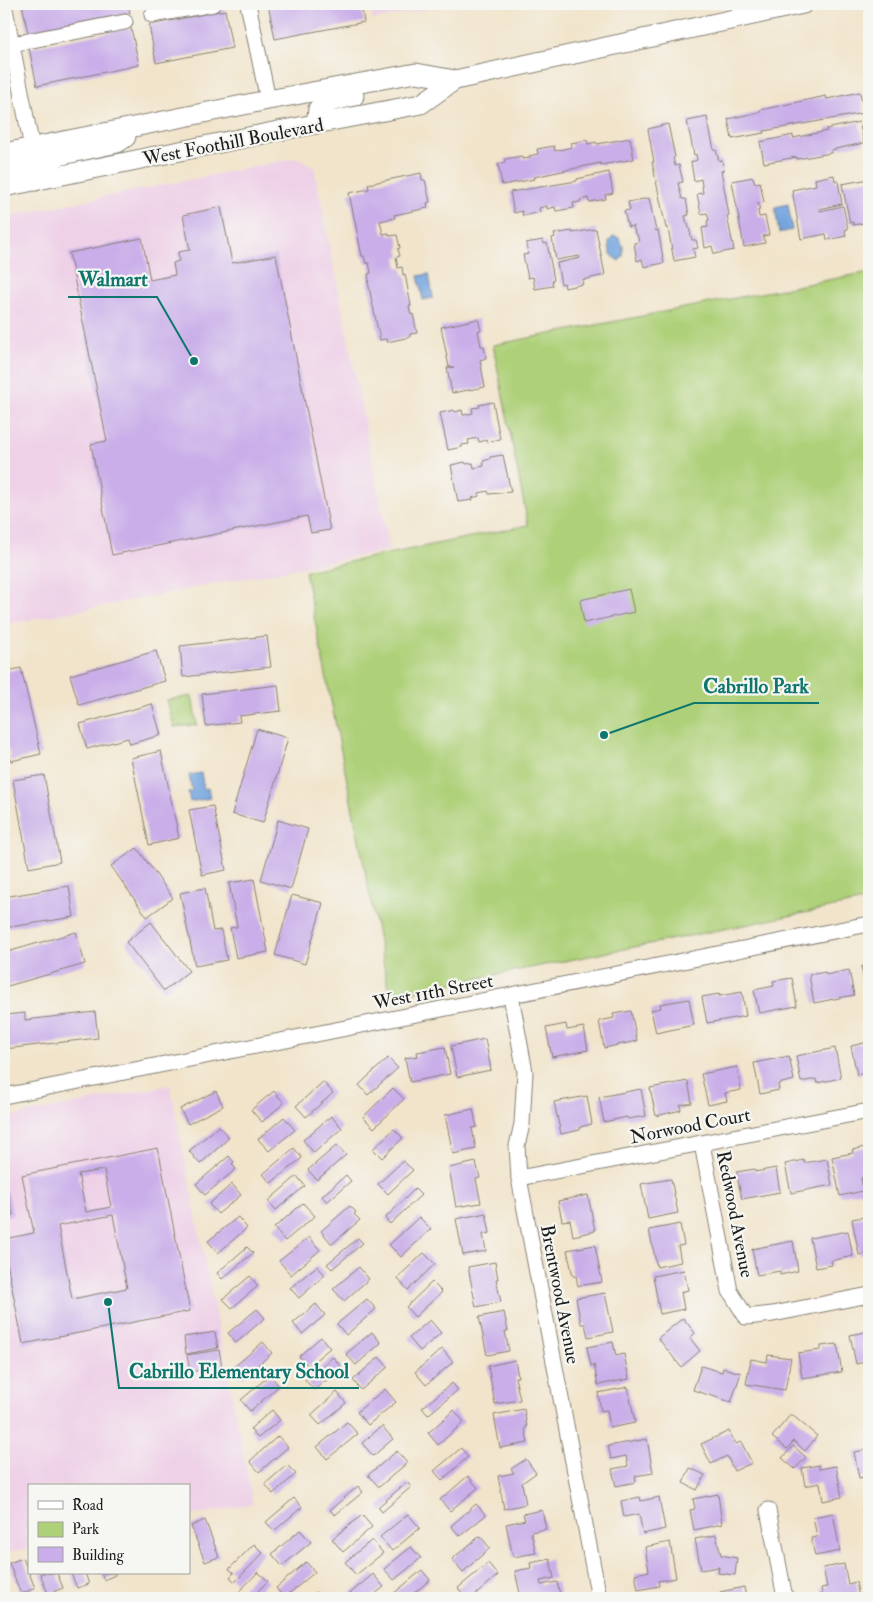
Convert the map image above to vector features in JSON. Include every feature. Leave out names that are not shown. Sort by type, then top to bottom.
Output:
[{"type":"main road","name":"West Foothill Boulevard","points":[[4,187],[421,104],[455,80],[803,4]]},
{"type":"main road","name":"West Foothill Boulevard","points":[[4,153],[416,72],[455,80]]},
{"type":"main road","points":[[316,124],[318,109],[330,102],[386,89],[405,75]]},
{"type":"main road","points":[[35,180],[41,163],[62,155],[117,144],[144,125]]},
{"type":"main road","points":[[4,169],[26,164],[32,155],[32,148]]},
{"type":"street","points":[[4,4],[32,148]]},
{"type":"street","points":[[152,16],[213,4]]},
{"type":"street","points":[[248,4],[268,100]]},
{"type":"street","points":[[12,44],[125,22]]},
{"type":"street","name":"West 11th Street","points":[[4,1096],[869,924]]},
{"type":"street","name":"Brentwood Avenue","points":[[511,996],[524,1072],[522,1124],[517,1146],[519,1178],[599,1598]]},
{"type":"street","name":"Norwood Court","points":[[519,1178],[869,1111]]},
{"type":"street","name":"Redwood Avenue","points":[[702,1144],[730,1291],[746,1317],[773,1314],[869,1295]]},
{"type":"street","points":[[768,1510],[785,1598]]},
{"type":"shaded area","points":[[370,4],[452,4],[373,20]]},
{"type":"shaded area","points":[[297,158],[314,167],[390,550],[4,625],[4,217]]},
{"type":"shaded area","points":[[170,1085],[253,1504],[190,1516],[190,1484],[28,1484],[28,1548],[4,1553],[4,1118]]},
{"type":"green space","points":[[869,272],[869,900],[390,996],[305,571],[528,525],[493,345]]},
{"type":"green space","points":[[192,696],[197,725],[174,727],[167,700]]},
{"type":"water","points":[[788,204],[792,230],[779,233],[775,207]]},
{"type":"water","points":[[614,236],[619,238],[623,246],[623,256],[619,261],[612,255],[610,250],[609,241]]},
{"type":"water","points":[[429,274],[433,298],[423,300],[418,276]]},
{"type":"water","points":[[201,773],[204,789],[208,788],[210,798],[190,802],[188,792],[192,791],[189,775]]},
{"type":"building","points":[[22,4],[128,4],[130,13],[28,33]]},
{"type":"building","points":[[268,4],[361,4],[364,22],[275,39]]},
{"type":"building","points":[[225,10],[232,48],[156,63],[149,25]]},
{"type":"building","points":[[131,28],[139,65],[37,86],[29,48]]},
{"type":"building","points":[[860,92],[864,113],[764,131],[764,133],[732,139],[728,119],[826,96],[827,99]]},
{"type":"building","points":[[707,117],[714,150],[716,150],[719,161],[722,160],[724,170],[721,171],[729,215],[727,216],[734,250],[714,254],[712,246],[705,248],[702,228],[708,227],[707,221],[709,220],[707,213],[701,214],[697,194],[703,193],[701,179],[694,181],[691,162],[697,160],[696,154],[694,155],[687,121]]},
{"type":"building","points":[[859,122],[864,143],[831,150],[831,153],[764,163],[760,142],[793,135],[793,138]]},
{"type":"building","points":[[668,124],[675,166],[679,165],[683,182],[678,183],[682,199],[686,199],[689,215],[685,216],[692,240],[696,240],[698,248],[693,249],[695,257],[674,261],[652,162],[654,162],[648,129]]},
{"type":"building","points":[[630,138],[634,159],[601,165],[600,163],[502,185],[498,164],[505,163],[505,159],[522,156],[522,159],[530,158],[529,156],[538,154],[537,149],[554,146],[555,151],[572,147],[571,143],[587,140],[588,144],[596,142],[597,144]]},
{"type":"building","points":[[609,172],[613,193],[605,195],[606,199],[589,202],[588,198],[573,203],[574,208],[556,211],[555,207],[547,209],[547,206],[539,208],[540,212],[523,216],[522,211],[514,213],[510,192],[577,181],[577,179]]},
{"type":"building","points":[[421,173],[422,180],[425,180],[430,202],[427,203],[428,208],[394,215],[395,218],[380,221],[383,234],[389,233],[389,236],[397,235],[400,248],[398,249],[400,256],[396,257],[398,268],[402,267],[403,275],[405,274],[411,306],[409,306],[411,315],[413,314],[417,333],[410,334],[410,337],[387,342],[387,339],[380,340],[368,282],[368,274],[371,273],[369,263],[366,263],[364,256],[362,256],[349,193],[369,189],[368,184]]},
{"type":"building","points":[[834,175],[835,181],[838,181],[842,204],[819,209],[820,211],[843,206],[848,229],[845,230],[846,236],[827,240],[826,234],[801,239],[792,190],[816,185],[815,179]]},
{"type":"building","points":[[753,177],[755,183],[760,182],[764,202],[758,203],[759,217],[765,216],[769,235],[763,236],[765,243],[744,247],[732,181]]},
{"type":"building","points":[[869,179],[869,222],[853,225],[853,222],[850,223],[842,184]]},
{"type":"building","points":[[649,198],[656,231],[658,230],[664,263],[644,267],[642,259],[637,261],[634,243],[639,242],[637,234],[635,234],[633,226],[628,227],[624,211],[630,210],[628,202]]},
{"type":"building","points":[[221,207],[232,263],[276,255],[330,530],[311,533],[307,516],[112,555],[91,444],[107,441],[69,253],[142,238],[150,280],[175,275],[173,263],[179,261],[178,252],[190,250],[183,215]]},
{"type":"building","points":[[596,229],[605,275],[582,280],[583,284],[565,288],[564,283],[561,284],[557,263],[580,258],[579,256],[556,260],[552,238],[555,237],[554,234]]},
{"type":"building","points":[[543,240],[544,244],[547,243],[554,280],[552,281],[553,286],[535,289],[533,277],[528,278],[523,255],[528,254],[526,243]]},
{"type":"building","points":[[478,319],[481,330],[478,331],[481,346],[484,346],[486,358],[480,360],[485,387],[452,393],[447,368],[454,367],[449,367],[441,327]]},
{"type":"building","points":[[493,402],[500,439],[487,442],[487,440],[479,442],[478,438],[468,440],[469,444],[448,450],[440,413],[462,410],[463,415],[473,413],[472,408]]},
{"type":"building","points":[[503,455],[511,492],[489,494],[488,491],[479,493],[479,496],[472,498],[473,500],[458,502],[451,465],[465,462],[466,464],[473,463],[474,468],[484,466],[483,461],[490,459],[490,457]]},
{"type":"building","points":[[629,589],[634,612],[584,623],[580,600]]},
{"type":"building","points":[[267,636],[271,667],[183,677],[180,646]]},
{"type":"building","points":[[156,651],[165,681],[79,705],[70,675]]},
{"type":"building","points":[[21,668],[41,754],[11,761],[4,731],[4,672]]},
{"type":"building","points":[[278,685],[281,711],[239,716],[240,722],[206,726],[202,694]]},
{"type":"building","points":[[152,704],[161,735],[130,744],[128,738],[87,749],[80,724]]},
{"type":"building","points":[[257,729],[288,738],[263,823],[232,814]]},
{"type":"building","points":[[161,751],[179,838],[149,845],[131,758]]},
{"type":"building","points":[[44,775],[60,862],[29,868],[13,780]]},
{"type":"building","points":[[213,806],[226,870],[202,875],[189,810]]},
{"type":"building","points":[[278,820],[308,829],[291,889],[261,880]]},
{"type":"building","points":[[137,848],[173,898],[147,917],[111,866]]},
{"type":"building","points":[[254,879],[268,952],[236,958],[230,928],[237,927],[229,883]]},
{"type":"building","points":[[69,886],[74,917],[4,928],[4,897]]},
{"type":"building","points":[[205,888],[213,931],[221,930],[227,960],[195,966],[180,893]]},
{"type":"building","points":[[292,895],[323,903],[305,964],[275,955]]},
{"type":"building","points":[[151,922],[189,971],[164,991],[126,942]]},
{"type":"building","points":[[76,932],[85,964],[4,987],[4,953]]},
{"type":"building","points":[[869,965],[869,994],[867,994],[861,967]]},
{"type":"building","points":[[849,970],[854,995],[814,1003],[809,975],[825,972],[826,975]]},
{"type":"building","points":[[792,978],[797,1006],[759,1013],[754,990],[774,986],[773,981]]},
{"type":"building","points":[[742,992],[746,1016],[707,1023],[702,997]]},
{"type":"building","points":[[689,999],[694,1025],[656,1033],[651,1010],[661,1008],[660,1004]]},
{"type":"building","points":[[631,1011],[637,1041],[604,1048],[599,1021],[614,1018],[613,1014]]},
{"type":"building","points":[[95,1012],[98,1038],[4,1049],[4,1015],[25,1013],[25,1020]]},
{"type":"building","points":[[566,1024],[567,1030],[584,1027],[588,1050],[552,1057],[546,1028]]},
{"type":"building","points":[[485,1039],[491,1070],[457,1077],[451,1046]]},
{"type":"building","points":[[869,1042],[869,1072],[857,1075],[851,1046]]},
{"type":"building","points":[[445,1047],[450,1074],[410,1082],[405,1058],[418,1056],[417,1052]]},
{"type":"building","points":[[835,1048],[841,1078],[817,1083],[816,1079],[801,1082],[796,1056]]},
{"type":"building","points":[[789,1056],[794,1080],[778,1084],[779,1090],[760,1094],[754,1063]]},
{"type":"building","points":[[388,1058],[398,1068],[368,1095],[359,1085]]},
{"type":"building","points":[[737,1067],[741,1090],[725,1093],[727,1101],[708,1105],[701,1074]]},
{"type":"building","points":[[688,1081],[692,1103],[680,1105],[681,1110],[656,1116],[650,1088]]},
{"type":"building","points":[[323,1082],[333,1093],[306,1117],[296,1106]]},
{"type":"building","points":[[393,1088],[404,1099],[374,1128],[363,1117]]},
{"type":"building","points":[[641,1089],[646,1116],[628,1119],[627,1117],[604,1122],[599,1097]]},
{"type":"building","points":[[216,1091],[223,1106],[188,1124],[180,1109]]},
{"type":"building","points":[[274,1091],[284,1103],[262,1122],[251,1110]]},
{"type":"building","points":[[587,1096],[592,1124],[580,1127],[580,1130],[561,1134],[554,1102]]},
{"type":"building","points":[[473,1109],[477,1127],[472,1128],[476,1149],[453,1154],[445,1115]]},
{"type":"building","points":[[331,1116],[342,1128],[314,1153],[303,1140]]},
{"type":"building","points":[[284,1117],[295,1130],[269,1151],[258,1139]]},
{"type":"building","points":[[219,1126],[229,1138],[200,1164],[189,1151]]},
{"type":"building","points":[[394,1129],[403,1138],[382,1158],[373,1149]]},
{"type":"building","points":[[337,1145],[346,1155],[317,1180],[308,1170]]},
{"type":"building","points":[[869,1146],[869,1177],[861,1178],[863,1191],[840,1196],[832,1157],[853,1153],[852,1150]]},
{"type":"building","points":[[158,1148],[190,1311],[23,1344],[4,1247],[4,1239],[34,1233],[22,1175]],"holes":[[[104,1170],[111,1207],[86,1212],[78,1174]],[[113,1215],[127,1288],[72,1299],[58,1226]]]},
{"type":"building","points":[[294,1148],[302,1158],[271,1183],[263,1174]]},
{"type":"building","points":[[229,1156],[234,1162],[232,1164],[236,1169],[205,1195],[196,1184]]},
{"type":"building","points":[[827,1159],[832,1185],[791,1193],[785,1164],[804,1160],[804,1163]]},
{"type":"building","points":[[403,1161],[413,1170],[388,1194],[378,1184]]},
{"type":"building","points":[[476,1162],[480,1178],[476,1179],[481,1203],[456,1207],[449,1168]]},
{"type":"building","points":[[776,1168],[780,1192],[742,1199],[736,1172],[755,1169],[755,1172]]},
{"type":"building","points":[[346,1175],[351,1181],[327,1202],[322,1196]]},
{"type":"building","points":[[297,1176],[305,1186],[276,1210],[268,1201]]},
{"type":"building","points":[[671,1179],[678,1213],[648,1219],[641,1184]]},
{"type":"building","points":[[232,1184],[241,1195],[218,1214],[209,1204]]},
{"type":"building","points":[[415,1189],[421,1195],[390,1224],[385,1218]]},
{"type":"building","points":[[7,1191],[13,1215],[4,1217],[4,1192]]},
{"type":"building","points":[[588,1195],[595,1231],[573,1236],[570,1220],[562,1221],[558,1201]]},
{"type":"building","points":[[303,1203],[315,1216],[285,1241],[274,1228]]},
{"type":"building","points":[[350,1206],[360,1220],[332,1244],[321,1231]]},
{"type":"building","points":[[486,1213],[490,1233],[483,1234],[486,1251],[463,1255],[456,1219]]},
{"type":"building","points":[[238,1217],[247,1228],[218,1253],[208,1241]]},
{"type":"building","points":[[419,1217],[431,1229],[401,1257],[389,1245]]},
{"type":"building","points":[[864,1217],[866,1226],[869,1226],[869,1253],[859,1255],[852,1219]]},
{"type":"building","points":[[680,1224],[684,1245],[678,1246],[681,1262],[657,1267],[649,1230]]},
{"type":"building","points":[[848,1231],[853,1256],[831,1261],[832,1265],[816,1268],[810,1238]]},
{"type":"building","points":[[309,1237],[320,1250],[291,1275],[279,1261]]},
{"type":"building","points":[[358,1238],[363,1243],[332,1269],[327,1264]]},
{"type":"building","points":[[793,1241],[798,1271],[780,1275],[780,1271],[757,1275],[752,1249]]},
{"type":"building","points":[[595,1245],[602,1282],[578,1286],[576,1276],[573,1276],[567,1250]]},
{"type":"building","points":[[247,1247],[253,1253],[222,1279],[217,1273]]},
{"type":"building","points":[[424,1253],[435,1264],[408,1290],[397,1278]]},
{"type":"building","points":[[495,1262],[498,1279],[496,1279],[501,1302],[476,1307],[468,1267]]},
{"type":"building","points":[[317,1266],[325,1275],[299,1298],[290,1288]]},
{"type":"building","points":[[359,1267],[369,1279],[344,1301],[333,1289]]},
{"type":"building","points":[[684,1270],[688,1290],[681,1292],[684,1309],[660,1314],[653,1276]]},
{"type":"building","points":[[250,1276],[258,1286],[232,1308],[223,1299]]},
{"type":"building","points":[[432,1282],[442,1292],[415,1317],[406,1307]]},
{"type":"building","points":[[605,1293],[613,1332],[588,1337],[585,1324],[581,1324],[576,1298]]},
{"type":"building","points":[[367,1299],[376,1309],[346,1335],[337,1324]]},
{"type":"building","points":[[316,1304],[325,1315],[302,1334],[293,1323]]},
{"type":"building","points":[[257,1309],[265,1318],[236,1343],[228,1333]]},
{"type":"building","points":[[504,1312],[508,1331],[505,1331],[509,1351],[487,1355],[479,1317]]},
{"type":"building","points":[[683,1318],[695,1333],[690,1338],[700,1351],[681,1367],[658,1338]]},
{"type":"building","points":[[430,1320],[441,1333],[420,1351],[409,1338]]},
{"type":"building","points":[[869,1331],[869,1361],[856,1364],[850,1335]]},
{"type":"building","points":[[215,1332],[218,1348],[186,1354],[184,1337]]},
{"type":"building","points":[[372,1332],[381,1343],[356,1365],[346,1354]]},
{"type":"building","points":[[321,1337],[330,1348],[308,1366],[299,1356]]},
{"type":"building","points":[[263,1342],[272,1353],[243,1378],[233,1368]]},
{"type":"building","points":[[613,1342],[616,1356],[624,1354],[629,1379],[598,1385],[594,1365],[591,1366],[587,1347]]},
{"type":"building","points":[[837,1344],[842,1372],[802,1378],[798,1353],[821,1350],[821,1346]]},
{"type":"building","points":[[442,1349],[453,1362],[426,1385],[415,1372]]},
{"type":"building","points":[[219,1350],[222,1366],[190,1372],[187,1355]]},
{"type":"building","points":[[768,1355],[791,1358],[785,1390],[746,1384],[751,1359],[767,1362]]},
{"type":"building","points":[[333,1357],[342,1368],[314,1390],[305,1380]]},
{"type":"building","points":[[379,1357],[388,1367],[361,1390],[353,1380]]},
{"type":"building","points":[[515,1360],[518,1377],[515,1377],[520,1400],[495,1404],[488,1366]]},
{"type":"building","points":[[701,1366],[722,1372],[723,1368],[741,1373],[731,1402],[693,1390]]},
{"type":"building","points":[[270,1375],[279,1386],[250,1411],[241,1400]]},
{"type":"building","points":[[452,1383],[458,1390],[428,1415],[422,1408]]},
{"type":"building","points":[[628,1387],[635,1423],[610,1428],[607,1410],[601,1411],[598,1393]]},
{"type":"building","points":[[385,1389],[396,1402],[368,1425],[357,1412]]},
{"type":"building","points":[[337,1392],[346,1403],[320,1425],[311,1415]]},
{"type":"building","points":[[524,1409],[528,1443],[500,1448],[494,1415]]},
{"type":"building","points":[[272,1410],[280,1420],[258,1438],[250,1429]]},
{"type":"building","points":[[454,1410],[464,1422],[438,1445],[428,1433]]},
{"type":"building","points":[[791,1414],[817,1436],[805,1451],[794,1441],[787,1449],[772,1437]]},
{"type":"building","points":[[347,1422],[358,1434],[327,1459],[317,1447]]},
{"type":"building","points":[[382,1426],[393,1439],[373,1456],[362,1443]]},
{"type":"building","points":[[729,1431],[736,1444],[741,1442],[752,1463],[734,1471],[727,1456],[711,1464],[701,1444]]},
{"type":"building","points":[[278,1436],[288,1447],[259,1472],[250,1461]]},
{"type":"building","points":[[647,1439],[653,1473],[635,1476],[636,1482],[616,1486],[612,1469],[628,1466],[626,1456],[611,1459],[608,1446]]},
{"type":"building","points":[[793,1446],[806,1457],[795,1469],[782,1458]]},
{"type":"building","points":[[461,1448],[468,1457],[442,1480],[434,1471]]},
{"type":"building","points":[[866,1450],[867,1455],[869,1455],[869,1475],[859,1478],[854,1452]]},
{"type":"building","points":[[397,1451],[407,1463],[379,1487],[368,1475]]},
{"type":"building","points":[[526,1459],[536,1473],[522,1483],[526,1504],[504,1509],[498,1476],[514,1473],[511,1469]]},
{"type":"building","points":[[287,1465],[296,1474],[273,1494],[265,1484]]},
{"type":"building","points":[[819,1465],[819,1469],[836,1466],[842,1497],[823,1501],[820,1483],[805,1486],[802,1468]]},
{"type":"building","points":[[690,1468],[705,1475],[697,1490],[683,1483]]},
{"type":"building","points":[[468,1476],[478,1488],[450,1511],[440,1500]]},
{"type":"building","points":[[407,1482],[411,1487],[382,1512],[378,1507]]},
{"type":"building","points":[[358,1486],[363,1492],[335,1515],[330,1510]]},
{"type":"building","points":[[718,1494],[722,1524],[694,1530],[690,1510],[695,1509],[693,1499]]},
{"type":"building","points":[[640,1497],[641,1501],[659,1497],[665,1529],[643,1534],[639,1514],[624,1517],[621,1501]]},
{"type":"building","points":[[294,1498],[302,1507],[274,1531],[266,1522]]},
{"type":"building","points":[[476,1504],[486,1515],[460,1536],[451,1526]]},
{"type":"building","points":[[542,1510],[546,1529],[531,1532],[536,1553],[513,1557],[506,1524],[525,1520],[523,1514]]},
{"type":"building","points":[[833,1513],[840,1551],[815,1556],[811,1538],[817,1537],[813,1517]]},
{"type":"building","points":[[408,1514],[420,1528],[392,1551],[380,1537]]},
{"type":"building","points":[[362,1515],[372,1527],[343,1552],[332,1539]]},
{"type":"building","points":[[205,1520],[219,1557],[205,1562],[191,1526]]},
{"type":"building","points":[[300,1530],[311,1542],[282,1566],[272,1554]]},
{"type":"building","points":[[716,1535],[721,1555],[737,1558],[735,1575],[718,1573],[719,1567],[701,1570],[695,1539]]},
{"type":"building","points":[[480,1536],[490,1548],[463,1572],[452,1559]]},
{"type":"building","points":[[372,1540],[383,1553],[356,1575],[345,1562]]},
{"type":"building","points":[[670,1542],[676,1578],[658,1581],[659,1586],[638,1590],[635,1574],[649,1571],[645,1547]]},
{"type":"building","points":[[254,1544],[263,1553],[235,1582],[230,1577],[234,1573],[229,1569]]},
{"type":"building","points":[[411,1547],[421,1558],[394,1580],[384,1569]]},
{"type":"building","points":[[23,1558],[35,1588],[21,1594],[9,1563]]},
{"type":"building","points":[[550,1559],[554,1578],[540,1581],[541,1585],[557,1582],[561,1598],[521,1598],[515,1571],[531,1568],[530,1563]]},
{"type":"building","points":[[306,1562],[315,1572],[284,1598],[276,1588]]},
{"type":"building","points":[[488,1563],[498,1575],[472,1598],[466,1598],[458,1588]]},
{"type":"building","points":[[844,1564],[848,1584],[856,1582],[859,1598],[823,1598],[821,1588],[827,1587],[823,1568]]},
{"type":"building","points":[[422,1570],[430,1580],[408,1598],[395,1598],[392,1595]]},
{"type":"building","points":[[258,1572],[268,1581],[251,1598],[242,1598],[237,1594]]},
{"type":"building","points":[[40,1574],[57,1574],[63,1588],[48,1594]]},
{"type":"building","points":[[71,1574],[85,1574],[89,1584],[77,1588]]},
{"type":"building","points":[[101,1574],[115,1574],[115,1575],[104,1580]]},
{"type":"building","points":[[373,1574],[384,1587],[370,1598],[349,1598],[347,1596]]},
{"type":"building","points":[[4,1584],[9,1598],[4,1598]]},
{"type":"building","points":[[744,1587],[746,1598],[721,1598],[720,1592]]},
{"type":"building","points":[[316,1592],[321,1598],[308,1598]]},
{"type":"place","name":"Walmart","points":[[194,361]]},
{"type":"place","name":"Cabrillo Park","points":[[604,735]]},
{"type":"place","name":"Cabrillo Elementary School","points":[[108,1302]]}]
